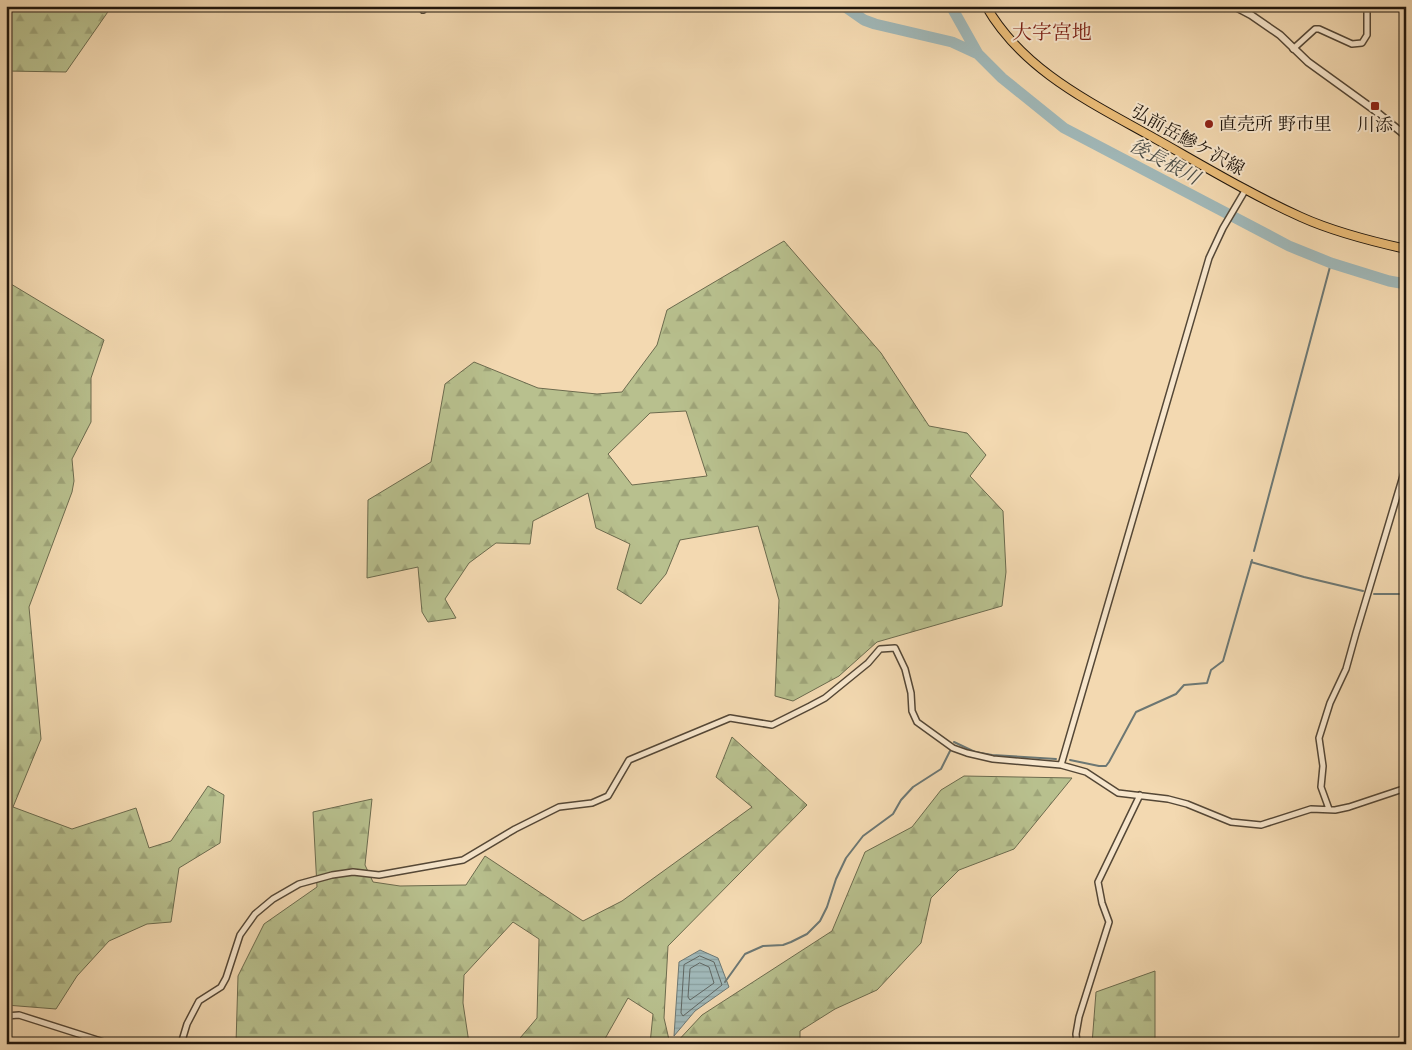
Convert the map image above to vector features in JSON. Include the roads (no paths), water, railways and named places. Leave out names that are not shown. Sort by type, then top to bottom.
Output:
[{"type":"main road","name":"弘前岳鰺ケ沢線","points":[[986,6],[998,25],[1020,51],[1054,79],[1101,108],[1246,190],[1302,218],[1361,239],[1406,249]]},
{"type":"street","points":[[1234,6],[1280,35],[1308,62],[1373,109],[1406,136]]},
{"type":"street","points":[[1293,49],[1315,29],[1352,44],[1362,43],[1367,35],[1367,10],[1369,6]]},
{"type":"street","points":[[1060,765],[1209,258],[1223,228],[1246,190]]},
{"type":"street","points":[[1330,809],[1321,787],[1323,766],[1319,738],[1330,703],[1346,669],[1406,466]]},
{"type":"street","points":[[181,1044],[187,1024],[198,1001],[221,987],[226,978],[240,935],[255,914],[273,899],[299,884],[332,875],[353,872],[379,875],[463,860],[559,807],[592,803],[608,796],[629,760],[730,718],[772,725],[810,706],[825,698],[861,669],[880,649],[895,648],[905,668],[911,692],[912,711],[917,722],[954,748],[993,758],[1060,765],[1086,772],[1118,794],[1168,799],[1187,804],[1231,822],[1261,825],[1311,809],[1349,807],[1406,788]]},
{"type":"street","points":[[1077,1044],[1076,1034],[1079,1017],[1110,922],[1102,903],[1098,882],[1140,795]]},
{"type":"street","points":[[6,1016],[19,1015],[110,1044]]},
{"type":"water","points":[[700,950],[718,958],[729,987],[695,1011],[674,1036],[679,962]]},
{"type":"waterway","points":[[844,6],[864,20],[875,24],[952,42],[978,54]]},
{"type":"waterway","name":"後長根川","points":[[951,6],[978,54],[1002,78],[1064,128],[1289,246],[1331,263],[1389,281],[1406,284]]},
{"type":"waterway","points":[[1254,551],[1331,263]]},
{"type":"waterway","points":[[1070,760],[1106,766],[1136,712],[1176,694],[1184,685],[1207,683],[1211,670],[1223,661],[1252,560]]},
{"type":"waterway","points":[[1251,562],[1363,591]]},
{"type":"waterway","points":[[1374,594],[1406,594]]},
{"type":"waterway","points":[[954,742],[975,752],[992,755],[1056,759]]},
{"type":"waterway","points":[[725,982],[745,954],[763,946],[783,945],[791,942],[807,934],[820,921],[846,858],[863,836],[893,814],[901,800],[913,787],[941,769],[950,751]]},
{"type":"place","name":"川添","points":[[1375,106]]},
{"type":"place","name":"直売所 野市里","points":[[1209,124]]},
{"type":"district","name":"大字宮地","points":[[1052,32]]}]
